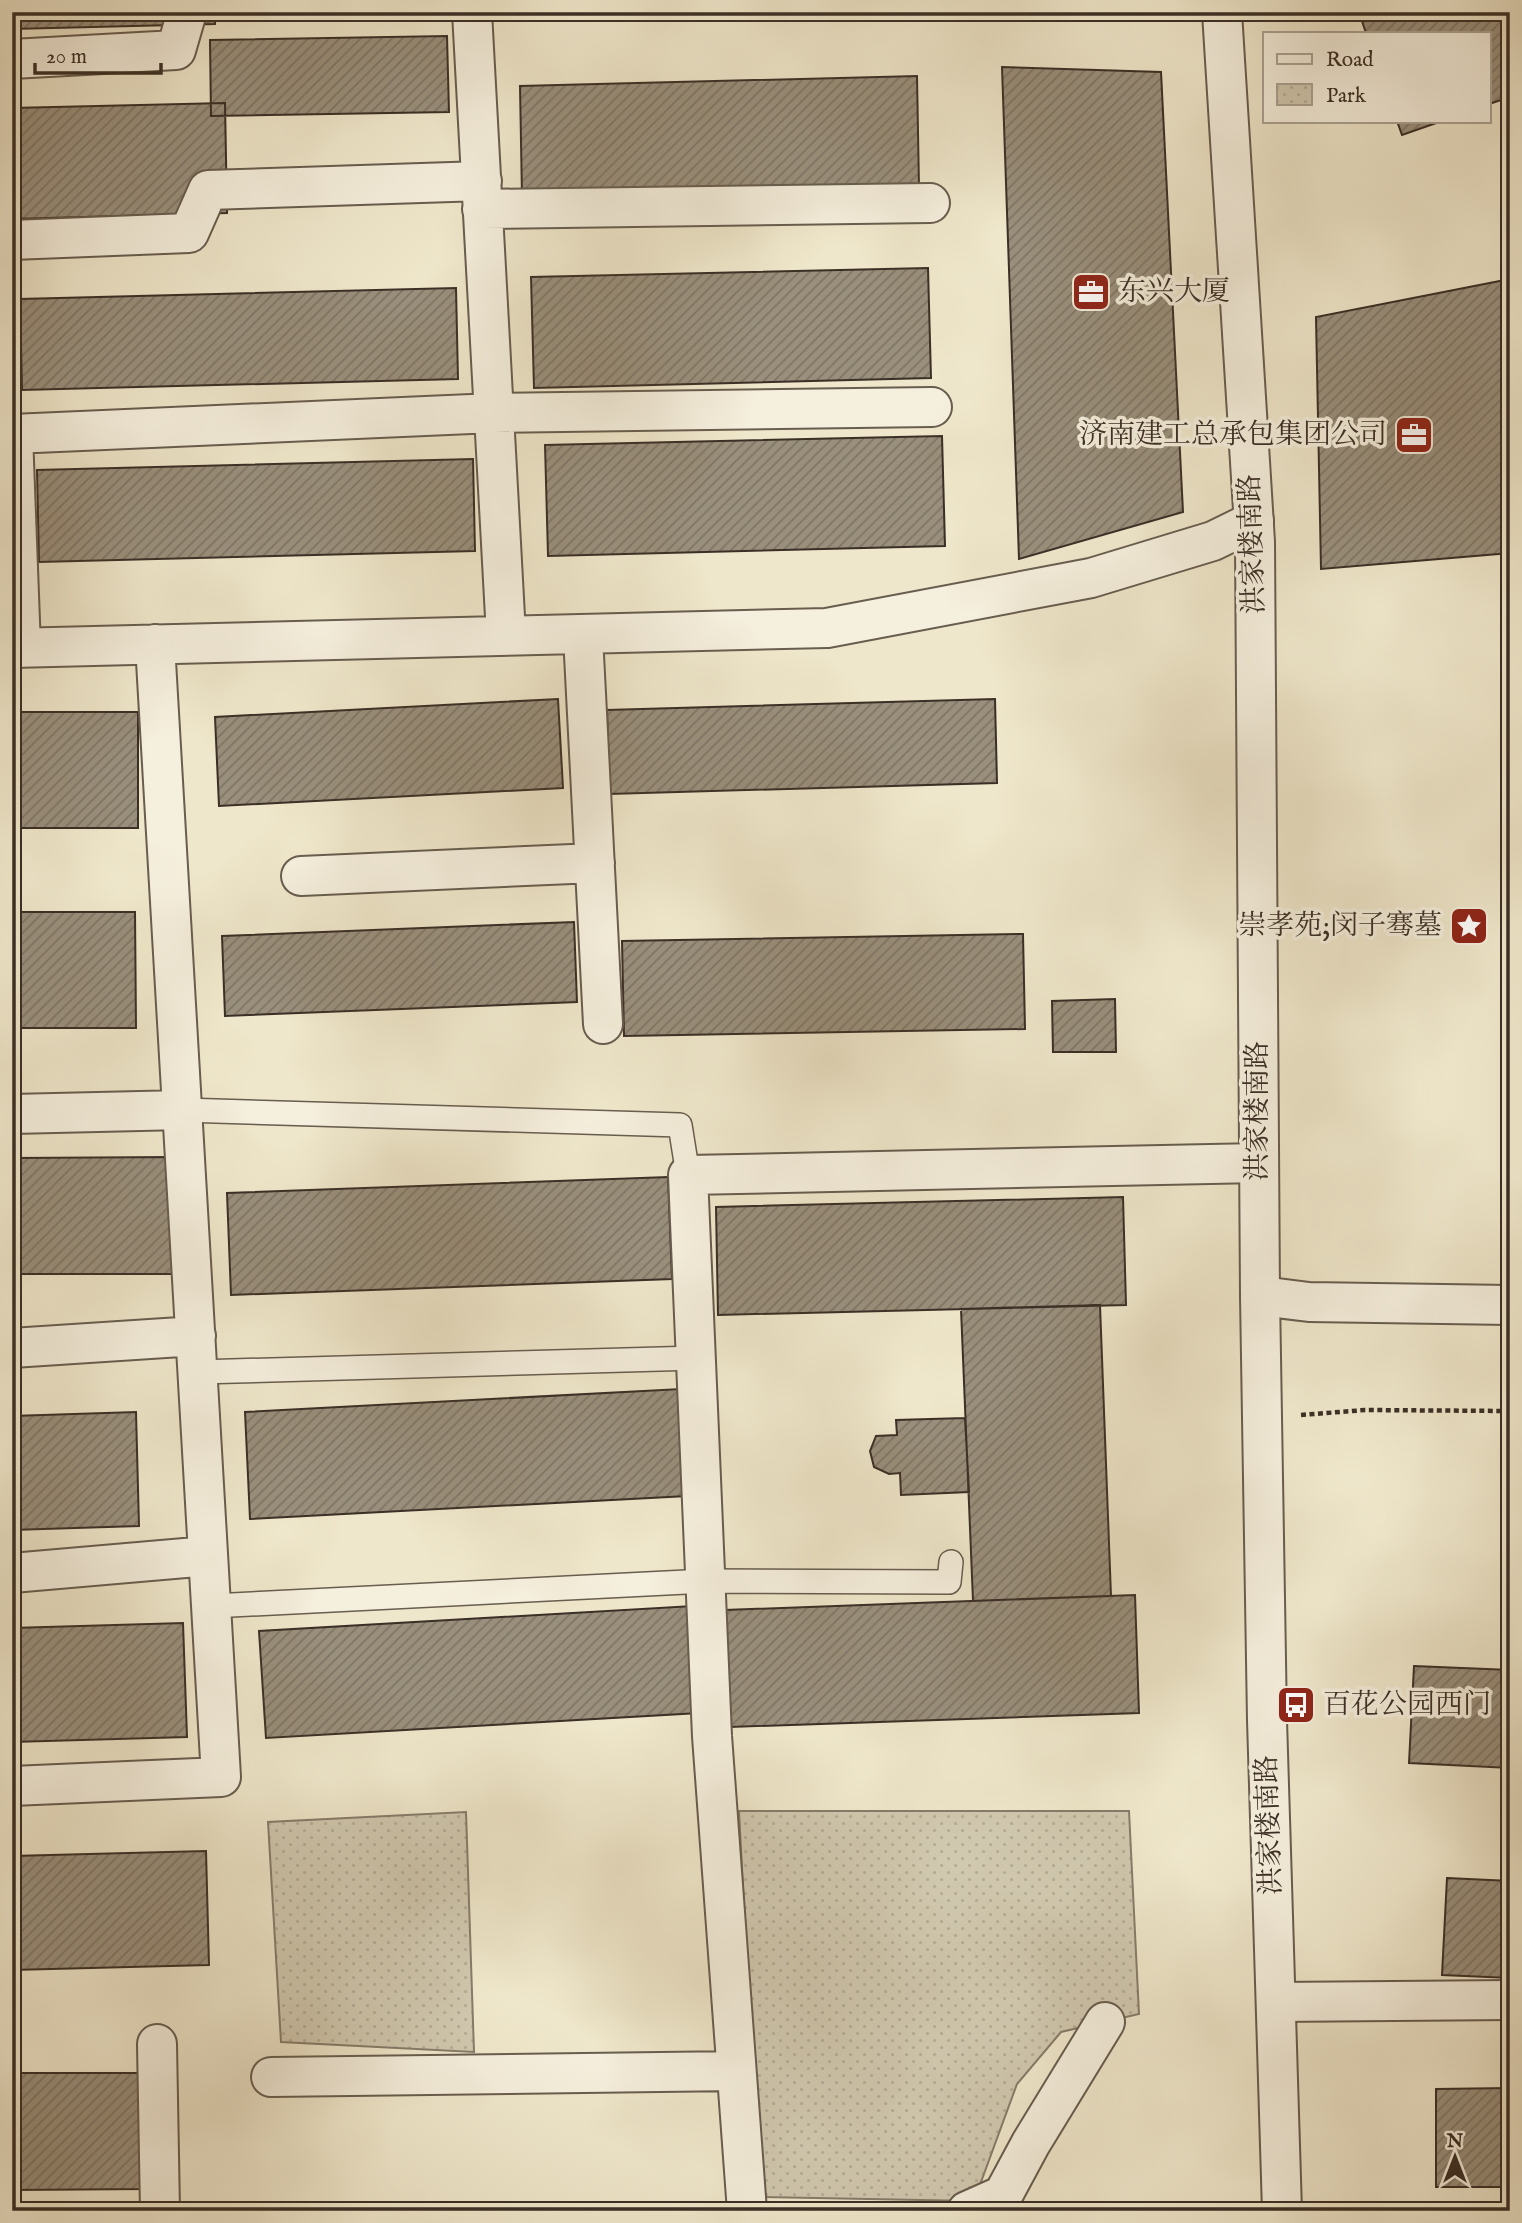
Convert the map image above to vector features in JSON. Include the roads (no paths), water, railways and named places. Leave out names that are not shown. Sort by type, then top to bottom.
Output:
[{"type":"street","points":[[12,60],[176,50],[187,12]]},
{"type":"street","points":[[472,12],[494,413],[519,635]]},
{"type":"street","name":"洪家楼南路","points":[[1222,12],[1254,531],[1260,1296],[1267,1706],[1282,2211]]},
{"type":"street","points":[[12,240],[189,233],[208,190],[929,203]]},
{"type":"street","points":[[932,407],[494,413],[13,434],[17,648],[827,628],[1091,578],[1254,531]]},
{"type":"street","points":[[519,635],[583,655],[831,647],[1099,599],[1214,566],[1254,531]]},
{"type":"street","points":[[12,1786],[221,1777],[155,644]]},
{"type":"street","points":[[583,655],[603,1024]]},
{"type":"street","points":[[301,876],[595,863]]},
{"type":"street","points":[[12,1114],[183,1110]]},
{"type":"street","points":[[747,2211],[712,1736],[688,1175],[1259,1163]]},
{"type":"street","points":[[1260,1296],[1308,1303],[1510,1306]]},
{"type":"street","points":[[12,1348],[197,1354]]},
{"type":"street","points":[[12,1573],[208,1556]]},
{"type":"street","points":[[1276,2002],[1510,2000]]},
{"type":"street","points":[[967,2211],[1003,2195],[1031,2143],[1105,2022]]},
{"type":"street","points":[[157,2044],[160,2211]]},
{"type":"street","points":[[271,2077],[736,2071]]},
{"type":"lane","points":[[183,1110],[680,1125],[688,1175]]},
{"type":"lane","points":[[197,1354],[697,1358]]},
{"type":"lane","points":[[212,1605],[706,1580],[949,1582],[951,1562]]},
{"type":"place","name":"东兴大厦","points":[[1091,292]]},
{"type":"place","name":"济南建工总承包集团公司","points":[[1414,435]]},
{"type":"place","name":"崇孝苑;闵子骞墓","points":[[1469,926]]},
{"type":"place","name":"百花公园西门","points":[[1296,1705]]}]
